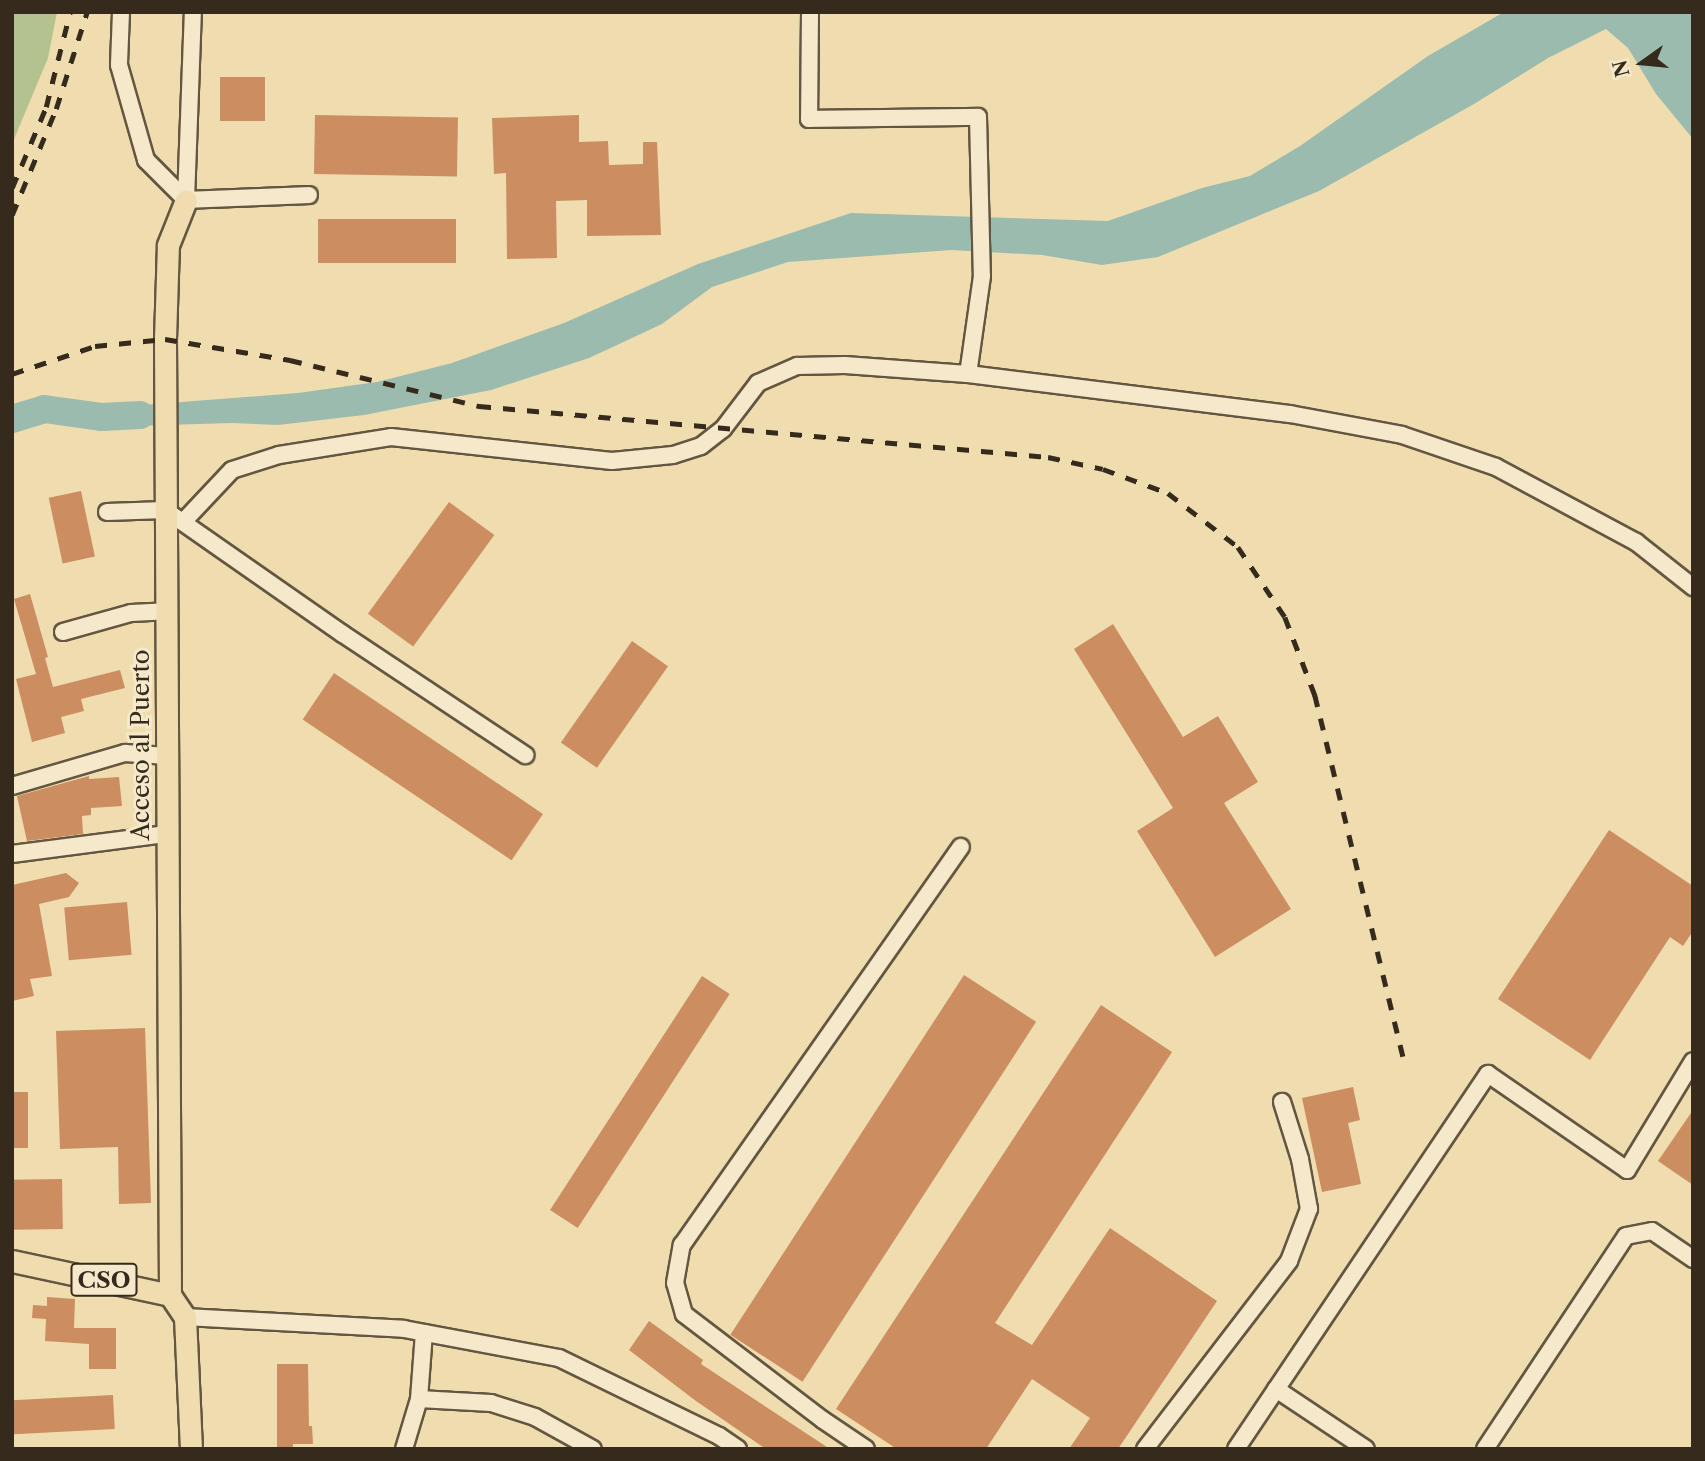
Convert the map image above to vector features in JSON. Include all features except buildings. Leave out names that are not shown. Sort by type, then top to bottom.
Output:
[{"type":"main road","name":"Acceso al Puerto","points":[[170,1295],[166,611],[174,516],[168,463],[166,358],[168,245],[186,200]]},
{"type":"main road","name":"CSO","points":[[12,1261],[170,1295],[185,1317]]},
{"type":"main road","points":[[185,1317],[191,1449]]},
{"type":"street","points":[[121,12],[119,65],[146,160],[186,200],[309,195]]},
{"type":"street","points":[[186,200],[194,12]]},
{"type":"street","points":[[810,12],[808,119],[978,117],[982,276],[968,373]]},
{"type":"street","points":[[174,516],[232,470],[279,455],[391,437],[612,461],[673,455],[701,446],[723,429],[758,383],[797,366],[845,365],[968,373],[1290,414],[1402,435],[1508,473],[1636,542],[1693,587]]},
{"type":"street","points":[[107,512],[174,516],[343,634],[525,755]]},
{"type":"street","points":[[63,632],[131,613],[166,611]]},
{"type":"street","points":[[12,786],[125,752],[167,756]]},
{"type":"street","points":[[12,854],[167,834]]},
{"type":"street","points":[[866,1449],[684,1314],[675,1283],[682,1245],[961,847]]},
{"type":"street","points":[[1236,1449],[1488,1074],[1627,1170],[1693,1061]]},
{"type":"street","points":[[1145,1449],[1289,1261],[1309,1209],[1300,1159],[1282,1102]]},
{"type":"street","points":[[1485,1449],[1626,1236],[1652,1231],[1693,1259]]},
{"type":"street","points":[[185,1317],[404,1329],[559,1358],[719,1436],[738,1449]]},
{"type":"street","points":[[404,1449],[419,1399],[424,1332]]},
{"type":"street","points":[[1276,1388],[1366,1449]]},
{"type":"street","points":[[419,1399],[491,1403],[535,1417],[593,1449]]},
{"type":"green space","points":[[12,12],[57,12],[48,58],[12,144]]},
{"type":"shaded area","points":[[1504,12],[1693,12],[1693,139],[1656,94],[1628,48],[1606,29],[1548,58],[1474,104],[1319,191],[1158,257],[1102,265],[1042,255],[951,250],[788,262],[712,287],[662,324],[589,358],[491,390],[364,415],[278,425],[232,423],[131,426],[102,417],[130,406],[298,393],[377,382],[452,363],[564,323],[698,264],[851,213],[1108,221],[1202,188],[1250,176],[1300,146],[1428,56]]},
{"type":"waterway","points":[[12,419],[44,409],[102,417],[140,415]]},
{"type":"railway","points":[[12,188],[46,107],[70,12]]},
{"type":"railway","points":[[12,215],[56,109],[87,12]]},
{"type":"railway","points":[[12,374],[95,346],[165,339],[290,360],[479,406],[1048,457],[1103,469],[1168,493],[1238,547],[1285,617],[1315,695],[1406,1068]]}]
